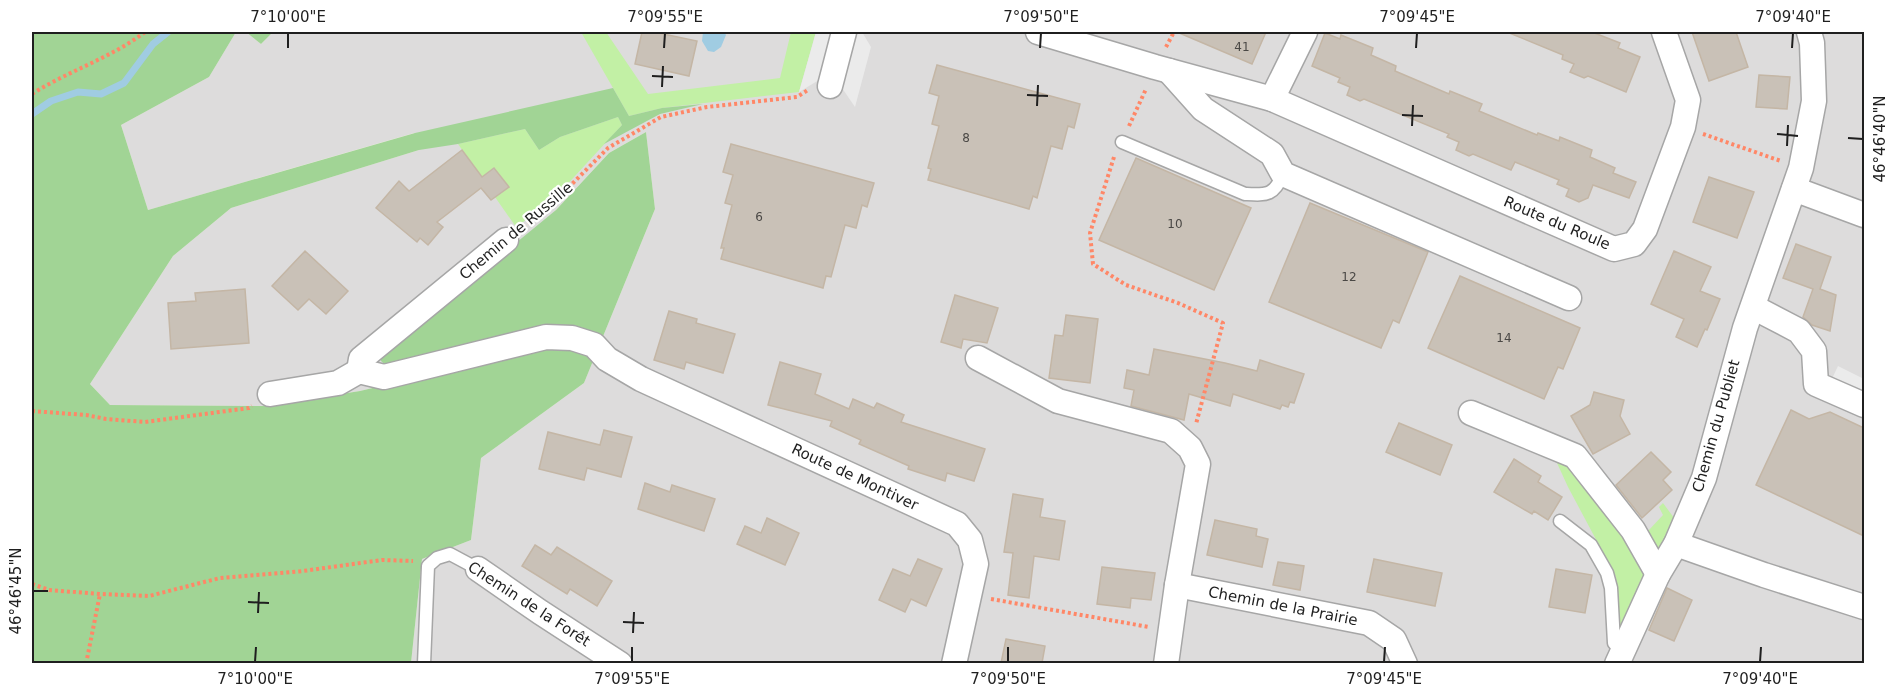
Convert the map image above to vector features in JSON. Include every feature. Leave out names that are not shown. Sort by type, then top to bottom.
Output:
[{"type":"street","points":[[830,87],[844,32]]},
{"type":"street","name":"Route du Roule","points":[[1038,32],[1272,99],[1614,249],[1634,244],[1645,229],[1683,127],[1688,100],[1664,32]]},
{"type":"street","points":[[1272,99],[1305,32]]},
{"type":"street","name":"Chemin du Publiet","points":[[1619,658],[1658,574],[1676,544],[1704,478],[1745,328],[1798,178],[1814,101],[1812,43],[1809,32]]},
{"type":"street","points":[[1162,69],[1203,109],[1272,154],[1283,174],[1569,298]]},
{"type":"street","points":[[1798,178],[1864,215]]},
{"type":"street","name":"Chemin de Russille","points":[[359,371],[361,359],[506,240]]},
{"type":"street","points":[[1753,307],[1799,331],[1814,351],[1816,384],[1864,405]]},
{"type":"street","name":"Route de Montiver","points":[[359,371],[384,377],[546,337],[572,338],[594,345],[607,359],[641,379],[957,524],[970,540],[976,564],[954,663]]},
{"type":"street","points":[[978,358],[1058,401],[1172,431],[1194,456],[1166,663]]},
{"type":"street","points":[[270,394],[338,383],[359,371]]},
{"type":"street","points":[[1471,413],[1575,456],[1633,530],[1658,574]]},
{"type":"street","points":[[1676,544],[1764,575],[1864,606]]},
{"type":"street","name":"Chemin de la Forêt","points":[[478,569],[620,663]]},
{"type":"street","name":"Chemin de la Prairie","points":[[1177,585],[1369,622],[1394,640],[1405,663]]},
{"type":"lane","points":[[1122,142],[1245,194],[1265,195],[1277,188],[1283,174]]},
{"type":"lane","points":[[1560,521],[1592,545],[1607,573],[1611,588],[1614,643],[1619,658]]},
{"type":"lane","name":"Chemin de la Forêt","points":[[428,566],[436,558],[450,554],[478,569]]},
{"type":"lane","points":[[424,663],[428,566]]},
{"type":"path","points":[[32,94],[54,80],[106,56],[145,32]]},
{"type":"path","points":[[1174,32],[1162,69],[1112,163],[1090,233],[1093,264],[1126,285],[1178,303],[1223,323],[1194,456]]},
{"type":"path","name":"Chemin de Russille","points":[[506,240],[553,203],[608,148],[661,117],[707,107],[796,97],[806,90],[830,87]]},
{"type":"path","points":[[1683,127],[1798,178]]},
{"type":"path","points":[[32,411],[145,422],[249,408],[270,394]]},
{"type":"path","points":[[32,584],[49,590],[149,596],[220,578],[303,571],[382,560],[409,560],[428,566]]},
{"type":"path","points":[[86,663],[100,594]]},
{"type":"path","points":[[969,596],[1170,630]]},
{"type":"shaded area","points":[[236,32],[246,32],[261,44],[273,32],[1864,32],[1864,663],[411,663],[422,559],[471,540],[481,458],[584,383],[655,209],[646,132],[609,153],[556,210],[410,379],[360,391],[265,406],[110,405],[90,384],[173,256],[231,208],[419,150],[414,133],[148,210],[121,125],[209,77]]},
{"type":"shaded area","points":[[816,32],[833,32],[819,80],[799,92]]},
{"type":"shaded area","points":[[858,32],[862,32],[871,47],[855,107],[842,88]]},
{"type":"shaded area","points":[[1838,366],[1864,379],[1864,399],[1830,383]]},
{"type":"green space","points":[[32,32],[236,32],[209,77],[121,125],[148,210],[415,133],[613,88],[629,116],[662,108],[703,104],[660,114],[604,144],[622,125],[618,117],[560,137],[539,150],[525,129],[419,150],[231,208],[173,256],[90,384],[110,405],[265,406],[360,391],[410,379],[389,368],[381,361],[381,354],[556,210],[609,153],[646,132],[655,209],[584,383],[481,458],[471,540],[422,559],[411,663],[32,663]]},
{"type":"green space","points":[[246,32],[273,32],[261,44]]},
{"type":"green space","points":[[581,32],[606,32],[648,94],[780,78],[791,32],[816,32],[799,92],[662,108],[629,116]]},
{"type":"green space","points":[[618,117],[622,125],[551,202],[516,227],[458,144],[525,129],[539,150],[560,137]]},
{"type":"green space","points":[[1552,452],[1572,463],[1647,570],[1619,638],[1616,577]]},
{"type":"green space","points":[[1663,503],[1677,522],[1661,556],[1645,538],[1648,531],[1663,515],[1659,507]]},
{"type":"water","points":[[703,32],[724,32],[726,35],[721,47],[714,52],[708,51],[702,41]]},
{"type":"building","points":[[642,32],[654,32],[697,41],[689,76],[635,64]]},
{"type":"building","points":[[1177,32],[1266,32],[1252,64]]},
{"type":"building","points":[[1507,32],[1592,32],[1620,43],[1618,48],[1640,57],[1626,92],[1588,76],[1584,78],[1570,72],[1574,64],[1562,59],[1563,55]]},
{"type":"building","points":[[1692,32],[1736,32],[1748,67],[1709,81]]},
{"type":"building","points":[[1325,33],[1340,39],[1341,35],[1373,48],[1371,55],[1396,66],[1395,71],[1449,94],[1450,91],[1482,104],[1479,111],[1537,135],[1538,133],[1559,141],[1560,137],[1592,150],[1590,157],[1615,168],[1613,173],[1636,182],[1629,198],[1593,185],[1588,198],[1579,202],[1566,196],[1569,189],[1557,184],[1559,180],[1515,162],[1511,170],[1473,154],[1469,156],[1456,150],[1459,142],[1447,137],[1449,134],[1364,99],[1360,101],[1347,95],[1350,87],[1338,82],[1340,78],[1312,66]]},
{"type":"building","points":[[937,65],[1080,104],[1074,128],[1068,126],[1062,149],[1051,146],[1037,198],[1033,196],[1029,209],[928,180],[931,169],[928,168],[939,126],[932,124],[939,96],[929,93]]},
{"type":"building","points":[[1759,75],[1790,77],[1787,109],[1756,107]]},
{"type":"building","points":[[731,144],[874,183],[867,207],[862,205],[856,228],[845,225],[831,277],[826,276],[823,288],[721,259],[724,248],[721,248],[732,205],[725,203],[733,175],[723,172]]},
{"type":"building","points":[[462,150],[482,177],[494,168],[509,187],[491,200],[481,188],[437,222],[443,227],[428,245],[420,238],[417,242],[376,208],[399,181],[409,191]]},
{"type":"building","points":[[1136,158],[1251,208],[1214,290],[1099,240]]},
{"type":"building","points":[[1709,177],[1754,192],[1737,238],[1693,222]]},
{"type":"building","points":[[1310,203],[1428,252],[1399,323],[1393,320],[1381,348],[1269,302]]},
{"type":"building","points":[[1796,244],[1831,257],[1820,289],[1836,295],[1830,331],[1812,325],[1803,317],[1813,289],[1783,278]]},
{"type":"building","points":[[305,251],[348,291],[326,314],[309,299],[298,310],[272,286]]},
{"type":"building","points":[[1674,251],[1711,267],[1700,291],[1720,299],[1697,347],[1676,337],[1684,319],[1651,304]]},
{"type":"building","points":[[1460,276],[1580,328],[1563,369],[1558,367],[1544,399],[1428,348]]},
{"type":"building","points":[[245,289],[249,343],[171,349],[168,303],[196,301],[195,293]]},
{"type":"building","points":[[955,295],[998,308],[987,343],[963,339],[961,348],[941,342]]},
{"type":"building","points":[[669,311],[697,319],[696,323],[735,334],[723,373],[686,362],[684,369],[654,360]]},
{"type":"building","points":[[1066,315],[1098,319],[1090,383],[1049,378],[1055,335],[1063,336]]},
{"type":"building","points":[[1154,349],[1257,371],[1260,360],[1304,374],[1294,403],[1290,402],[1288,407],[1282,405],[1280,409],[1233,394],[1230,406],[1189,394],[1184,420],[1131,406],[1134,390],[1124,388],[1127,370],[1149,375]]},
{"type":"building","points":[[780,362],[821,374],[815,394],[849,409],[853,399],[874,408],[877,403],[904,415],[901,422],[985,449],[974,481],[947,473],[945,481],[908,469],[909,466],[859,444],[861,440],[830,426],[832,421],[768,405]]},
{"type":"building","points":[[1594,392],[1624,400],[1620,416],[1630,434],[1593,454],[1571,416],[1590,405]]},
{"type":"building","points":[[1791,410],[1809,419],[1830,412],[1864,428],[1864,536],[1756,485]]},
{"type":"building","points":[[1399,423],[1452,445],[1440,475],[1386,452]]},
{"type":"building","points":[[604,430],[632,437],[621,477],[587,468],[584,480],[539,469],[548,432],[600,445]]},
{"type":"building","points":[[1651,452],[1671,472],[1663,480],[1672,490],[1642,518],[1616,485]]},
{"type":"building","points":[[1514,459],[1541,476],[1538,482],[1562,497],[1548,520],[1534,511],[1532,514],[1494,492]]},
{"type":"building","points":[[645,483],[670,492],[672,485],[715,499],[704,531],[638,509]]},
{"type":"building","points":[[1013,494],[1043,499],[1040,517],[1065,521],[1059,560],[1034,556],[1029,598],[1008,595],[1013,553],[1004,552]]},
{"type":"building","points":[[767,518],[799,533],[785,565],[737,544],[745,526],[761,533]]},
{"type":"building","points":[[1215,520],[1257,529],[1256,536],[1268,539],[1262,567],[1207,555]]},
{"type":"building","points":[[535,545],[551,555],[557,547],[612,581],[597,606],[570,589],[567,594],[522,566]]},
{"type":"building","points":[[918,559],[942,569],[926,606],[911,599],[905,612],[879,600],[893,569],[910,576]]},
{"type":"building","points":[[1374,559],[1442,573],[1435,606],[1367,592]]},
{"type":"building","points":[[1278,562],[1304,566],[1300,590],[1273,585]]},
{"type":"building","points":[[1102,567],[1155,573],[1151,600],[1131,598],[1130,608],[1097,604]]},
{"type":"building","points":[[1556,569],[1592,575],[1585,613],[1549,607]]},
{"type":"building","points":[[1667,588],[1692,600],[1674,641],[1649,630]]},
{"type":"building","points":[[1006,639],[1045,646],[1042,663],[1001,663]]},
{"type":"waterway","points":[[32,114],[51,101],[78,92],[101,94],[124,83],[153,44],[168,32]]}]
